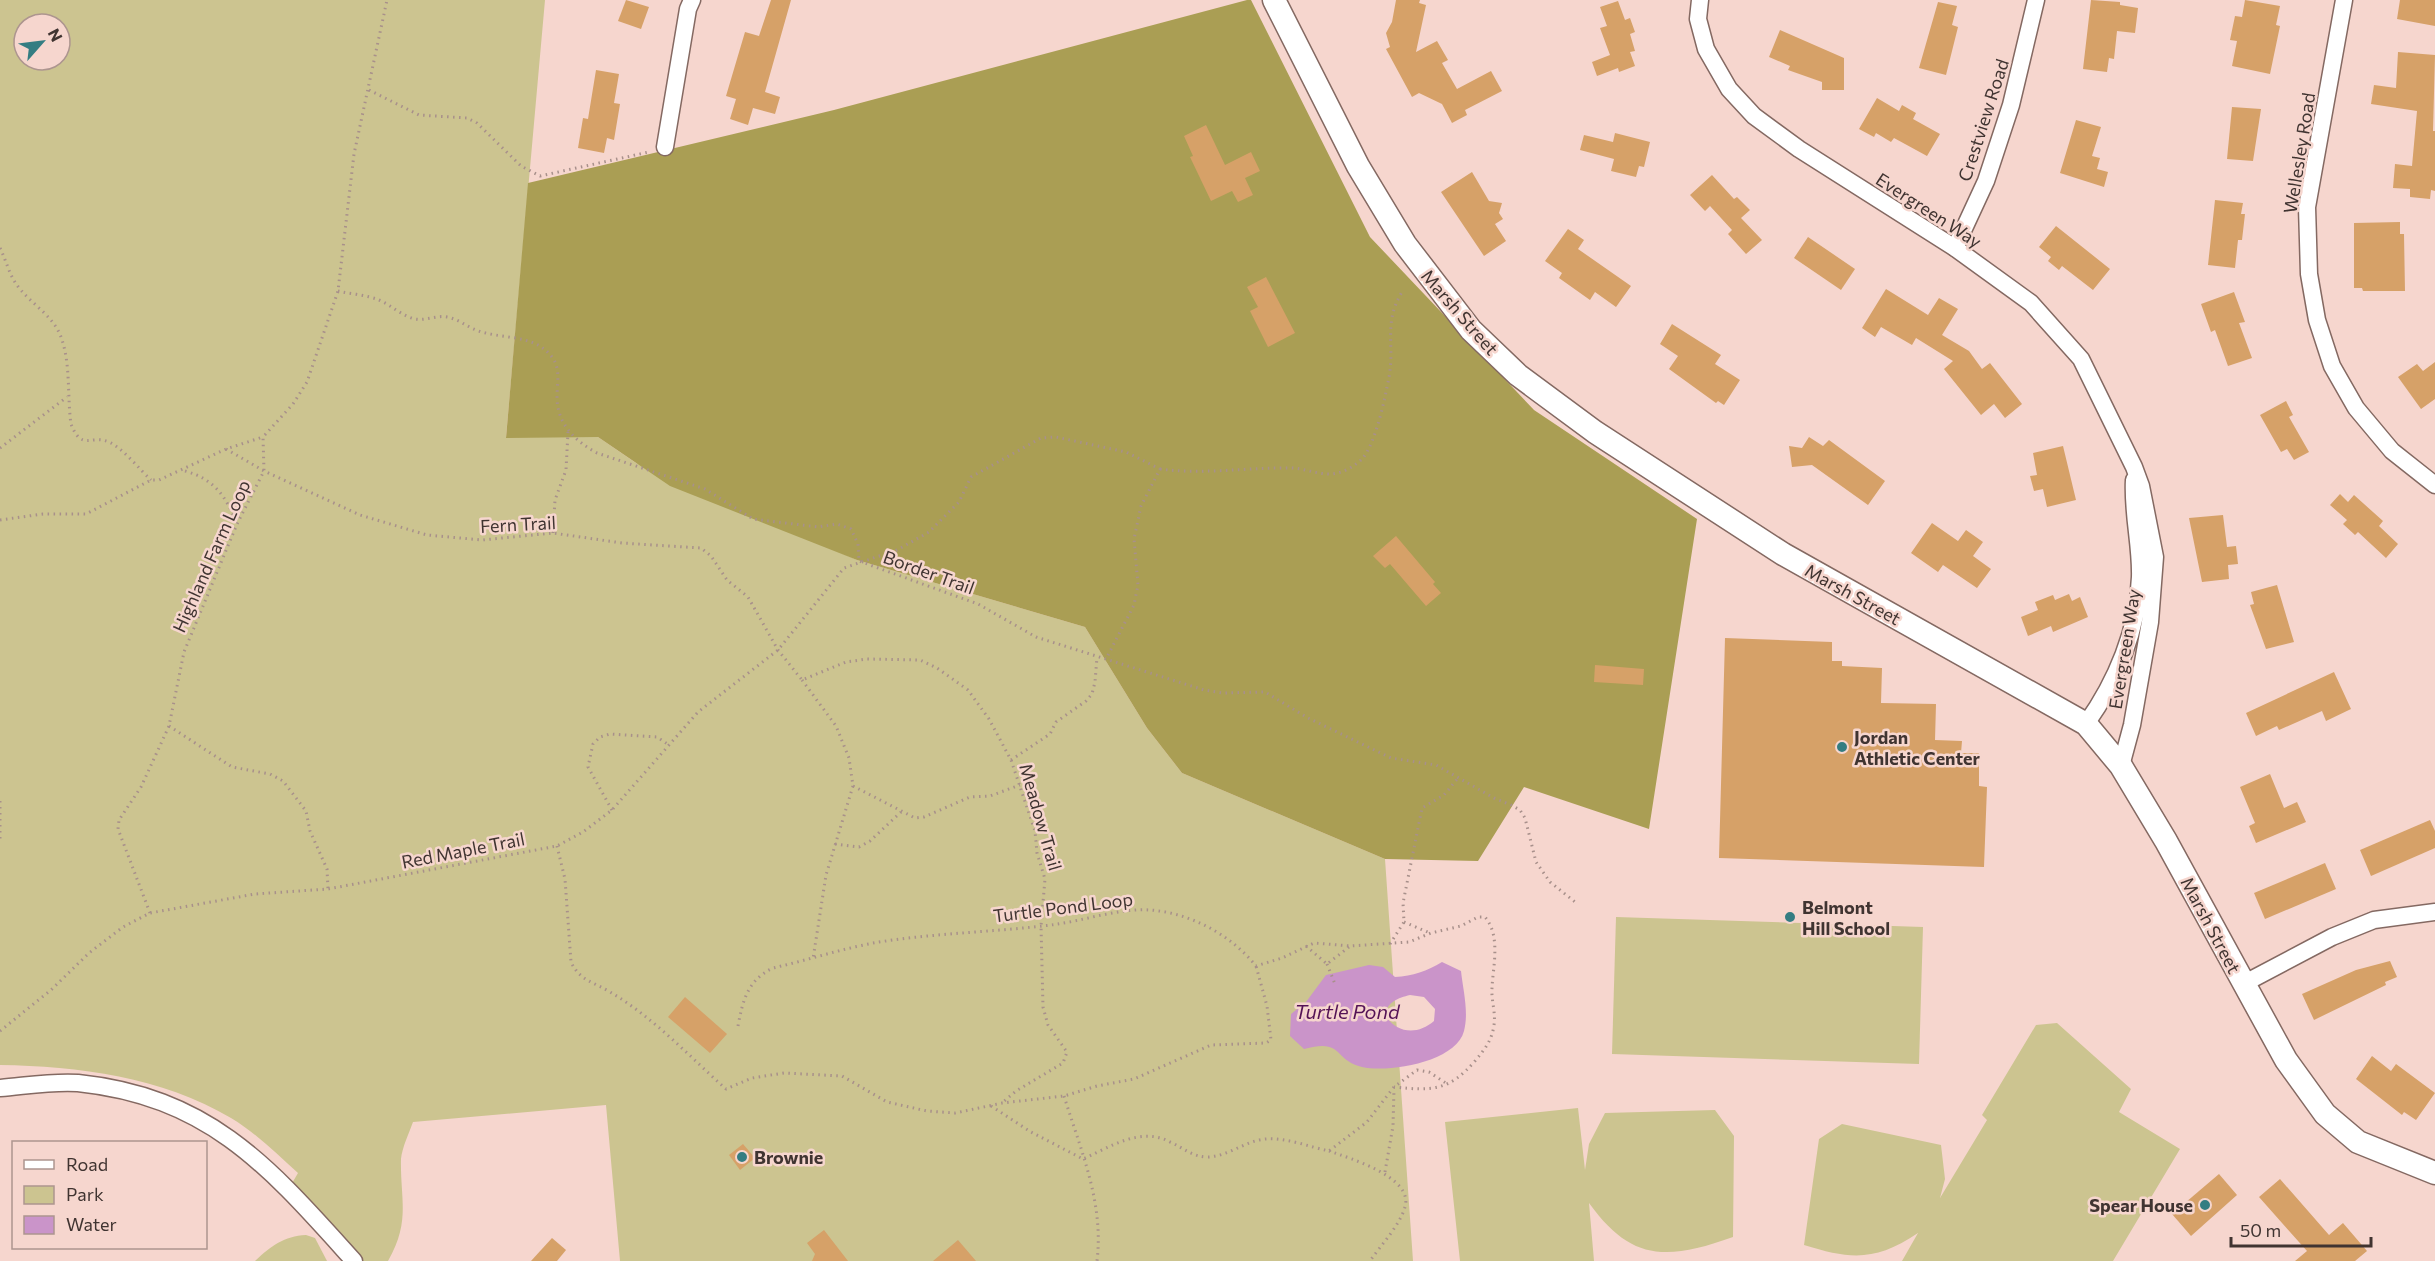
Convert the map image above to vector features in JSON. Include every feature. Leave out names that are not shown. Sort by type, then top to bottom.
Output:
[{"type":"street","points":[[665,147],[692,0]]},
{"type":"street","name":"Marsh Street","points":[[1274,0],[1358,166],[1405,244],[1471,330],[1513,371],[1595,432],[1783,554],[2086,724],[2121,766],[2166,841],[2286,1060],[2325,1114],[2358,1142],[2435,1173]]},
{"type":"street","name":"Evergreen Way","points":[[1700,0],[1698,19],[1706,49],[1729,89],[1754,116],[1809,155],[1955,248],[2031,303],[2081,359],[2134,467],[2141,486],[2156,557],[2150,622],[2132,725],[2121,766]]},
{"type":"street","name":"Crestview Road","points":[[1955,248],[1986,181],[2011,105],[2036,0]]},
{"type":"street","name":"Wellesley Road","points":[[2344,0],[2307,207],[2309,274],[2317,320],[2332,366],[2356,408],[2392,452],[2435,485]]},
{"type":"street","name":"Evergreen Way","points":[[2086,724],[2113,679],[2128,641],[2134,614],[2140,577],[2133,506],[2134,467]]},
{"type":"street","points":[[2243,984],[2332,937],[2374,920],[2435,912]]},
{"type":"street","points":[[0,1088],[76,1083],[140,1094],[190,1112],[233,1140],[288,1188],[354,1261]]},
{"type":"path","points":[[0,520],[43,514],[86,514],[151,480],[159,480],[226,449],[263,437],[293,404],[307,382],[338,291],[354,154],[387,0]]},
{"type":"path","points":[[369,90],[418,115],[467,118],[477,123],[521,166],[540,176],[665,147]]},
{"type":"path","points":[[0,248],[9,274],[20,289],[50,318],[61,336],[66,355],[67,397],[71,424],[80,440],[112,444],[151,480]]},
{"type":"path","points":[[338,291],[377,299],[415,319],[443,316],[456,318],[475,330],[497,336],[523,339],[540,345],[553,357],[558,373],[557,399],[560,415],[568,432],[566,470],[555,500],[553,533]]},
{"type":"path","points":[[859,561],[897,550],[929,532],[959,502],[971,477],[1041,438],[1056,437],[1126,452],[1160,470],[1193,474],[1296,468],[1329,474],[1347,471],[1363,458],[1372,441],[1389,375],[1389,333],[1393,307],[1402,292]]},
{"type":"path","points":[[0,448],[10,443],[67,397]]},
{"type":"path","name":"Border Trail","points":[[568,432],[582,445],[597,453],[705,489],[753,519],[818,527],[837,524],[851,530],[858,544],[859,561],[978,604],[1036,637],[1204,690],[1223,693],[1264,692],[1308,718],[1391,758],[1436,765],[1520,810],[1525,818],[1536,862],[1550,882],[1575,902]]},
{"type":"path","name":"Highland Farm Loop","points":[[150,913],[118,829],[119,820],[141,787],[169,726],[184,652],[237,524],[264,471],[263,437]]},
{"type":"path","name":"Fern Trail","points":[[226,449],[264,471],[360,515],[428,535],[482,540],[553,533],[622,543],[700,548],[711,556],[727,580],[748,597],[778,650]]},
{"type":"path","points":[[183,470],[201,475],[216,486],[229,504],[237,524]]},
{"type":"path","points":[[1106,659],[1134,604],[1138,585],[1134,538],[1141,506],[1160,470]]},
{"type":"path","name":"Red Maple Trail","points":[[0,1031],[51,990],[89,953],[123,927],[150,913],[255,894],[328,890],[557,846],[583,832],[612,810],[698,712],[778,650],[844,568],[859,561]]},
{"type":"path","points":[[778,650],[836,726],[849,758],[853,786],[826,875],[813,959]]},
{"type":"path","points":[[1011,760],[1050,734],[1056,722],[1086,701],[1092,694],[1097,657]]},
{"type":"path","name":"Meadow Trail","points":[[802,680],[857,660],[920,660],[938,668],[968,690],[989,719],[1011,760],[1045,879],[1041,926],[1043,1007],[1048,1024],[1065,1045],[1067,1058],[1063,1064],[1016,1091],[1002,1103]]},
{"type":"path","points":[[169,726],[232,767],[270,774],[283,781],[306,811],[310,831],[327,869],[328,890]]},
{"type":"path","points":[[612,810],[588,767],[593,744],[600,737],[610,734],[657,737],[669,745]]},
{"type":"path","points":[[1390,944],[1404,922],[1403,903],[1420,813],[1426,805],[1451,789],[1458,778]]},
{"type":"path","points":[[853,786],[915,818],[924,817],[957,802],[990,796],[1020,785]]},
{"type":"path","points":[[0,801],[0,842]]},
{"type":"path","points":[[835,843],[859,847],[870,841],[901,812]]},
{"type":"path","points":[[557,846],[564,879],[571,962],[576,973],[584,980],[625,1000],[726,1089],[752,1078],[784,1073],[842,1076],[887,1102],[927,1111],[955,1113],[1002,1103],[1064,1096],[1096,1086],[1134,1079],[1202,1047],[1266,1043],[1271,1040],[1267,1006],[1256,966],[1282,958],[1314,943],[1350,946],[1409,942],[1431,933],[1461,926],[1478,917],[1485,917],[1490,923],[1496,960],[1492,989],[1495,1023],[1490,1044],[1463,1075],[1449,1085],[1426,1090],[1394,1088]]},
{"type":"path","name":"Turtle Pond Loop","points":[[738,1026],[749,987],[759,974],[773,968],[877,942],[960,931],[1086,921],[1130,911],[1152,910],[1202,923],[1221,934],[1246,954],[1256,966]]},
{"type":"path","points":[[1404,922],[1431,933]]},
{"type":"path","points":[[1306,946],[1327,964],[1335,984]]},
{"type":"path","points":[[1327,964],[1350,946]]},
{"type":"path","points":[[1329,1151],[1367,1122],[1394,1088],[1417,1070],[1429,1072],[1449,1085]]},
{"type":"path","points":[[1385,1172],[1393,1126],[1394,1088]]},
{"type":"path","points":[[1064,1096],[1097,1202],[1100,1234],[1097,1261]]},
{"type":"path","points":[[990,1106],[1031,1132],[1083,1159]]},
{"type":"path","points":[[1083,1159],[1136,1136],[1153,1135],[1201,1157],[1233,1152],[1265,1139],[1329,1151],[1385,1172],[1405,1195],[1407,1202],[1405,1210],[1370,1261]]},
{"type":"green space","points":[[0,0],[545,0],[506,437],[598,437],[636,463],[857,560],[1085,627],[1147,728],[1182,773],[1385,859],[1413,1261],[620,1261],[606,1105],[413,1122],[401,1159],[403,1210],[400,1234],[395,1247],[388,1261],[359,1261],[291,1185],[298,1173],[258,1137],[231,1118],[204,1104],[148,1083],[89,1071],[0,1065]]},
{"type":"green space","points":[[1616,917],[1923,927],[1919,1064],[1612,1054]]},
{"type":"green space","points":[[2057,1023],[2131,1089],[2119,1112],[2180,1149],[2113,1261],[1902,1261],[1918,1233],[1889,1249],[1863,1255],[1836,1253],[1804,1245],[1819,1139],[1842,1124],[1941,1145],[1945,1179],[1940,1198],[1987,1120],[1982,1115],[2036,1025]]},
{"type":"green space","points":[[1578,1108],[1585,1170],[1589,1144],[1605,1113],[1715,1110],[1734,1136],[1733,1237],[1688,1250],[1652,1251],[1635,1246],[1620,1236],[1604,1222],[1589,1203],[1594,1261],[1460,1261],[1445,1122]]},
{"type":"green space","points":[[306,1235],[315,1238],[327,1261],[255,1261],[278,1243],[291,1237]]},
{"type":"shaded area","points":[[1251,0],[1370,237],[1534,410],[1697,519],[1649,829],[1524,787],[1478,861],[1385,859],[1182,773],[1147,728],[1085,627],[857,560],[670,486],[598,437],[506,438],[528,183],[834,110]]},
{"type":"water","name":"Turtle Pond","points":[[1442,962],[1461,971],[1466,1016],[1464,1031],[1458,1042],[1435,1058],[1388,1068],[1362,1067],[1346,1060],[1337,1051],[1326,1046],[1304,1049],[1290,1036],[1291,1014],[1306,1002],[1326,975],[1369,965],[1383,967],[1395,977],[1420,972]],"holes":[[[1410,995],[1424,997],[1435,1009],[1434,1021],[1428,1026],[1415,1030],[1402,1029],[1395,1026],[1385,1015],[1388,1007],[1397,999]]]},
{"type":"building","points":[[626,0],[649,7],[641,29],[618,21]]},
{"type":"building","points":[[771,0],[791,0],[765,92],[780,97],[775,114],[753,108],[748,125],[730,119],[736,99],[726,96],[745,32],[759,36]]},
{"type":"building","points":[[1396,0],[1420,0],[1419,3],[1426,5],[1416,52],[1437,41],[1448,60],[1442,63],[1457,89],[1491,71],[1502,91],[1465,110],[1467,115],[1452,123],[1442,104],[1419,93],[1412,97],[1386,49],[1390,47],[1386,33],[1392,22]]},
{"type":"building","points":[[2091,0],[2120,2],[2120,5],[2138,8],[2135,33],[2117,31],[2114,59],[2109,58],[2107,72],[2083,69]]},
{"type":"building","points":[[2245,0],[2280,6],[2276,25],[2280,26],[2270,74],[2232,66],[2237,41],[2230,40],[2235,16],[2242,17]]},
{"type":"building","points":[[2400,0],[2435,0],[2435,26],[2397,19]]},
{"type":"building","points":[[1618,1],[1625,20],[1630,18],[1635,32],[1630,34],[1635,51],[1630,52],[1635,66],[1619,72],[1618,68],[1597,76],[1592,62],[1610,55],[1600,28],[1607,26],[1600,7]]},
{"type":"building","points":[[1938,2],[1957,6],[1952,25],[1958,27],[1946,75],[1919,68]]},
{"type":"building","points":[[1780,30],[1844,58],[1844,90],[1822,90],[1822,82],[1788,70],[1790,66],[1769,57]]},
{"type":"building","points":[[2398,52],[2435,55],[2433,131],[2435,131],[2435,191],[2431,190],[2430,199],[2410,197],[2410,189],[2393,188],[2395,164],[2412,166],[2417,111],[2371,104],[2374,85],[2396,88]]},
{"type":"building","points":[[596,70],[619,74],[614,103],[620,104],[614,140],[607,138],[604,153],[578,148],[583,118],[588,119]]},
{"type":"building","points":[[1877,98],[1899,111],[1902,105],[1916,113],[1913,119],[1940,134],[1927,156],[1894,138],[1891,142],[1876,133],[1874,137],[1859,129]]},
{"type":"building","points":[[2232,107],[2261,109],[2253,161],[2227,159]]},
{"type":"building","points":[[2076,120],[2101,127],[2092,156],[2100,158],[2097,169],[2108,172],[2104,187],[2060,173]]},
{"type":"building","points":[[1206,125],[1225,165],[1251,152],[1260,171],[1245,178],[1253,195],[1238,202],[1232,191],[1211,201],[1190,157],[1193,156],[1184,136]]},
{"type":"building","points":[[1615,133],[1650,142],[1644,167],[1639,166],[1636,177],[1611,171],[1614,159],[1580,150],[1584,135],[1613,142]]},
{"type":"building","points":[[1472,172],[1489,201],[1502,203],[1499,213],[1503,219],[1495,224],[1506,241],[1484,256],[1441,192]]},
{"type":"building","points":[[1712,175],[1734,199],[1737,197],[1750,210],[1741,218],[1762,240],[1746,254],[1728,234],[1732,230],[1710,206],[1705,211],[1690,195]]},
{"type":"building","points":[[2215,200],[2243,203],[2241,214],[2245,214],[2242,240],[2238,240],[2235,268],[2208,265]]},
{"type":"building","points":[[2400,222],[2400,234],[2404,234],[2405,291],[2363,291],[2362,288],[2354,288],[2354,223]]},
{"type":"building","points":[[2056,226],[2110,269],[2093,290],[2062,266],[2059,270],[2048,261],[2051,257],[2039,247]]},
{"type":"building","points":[[1568,229],[1584,240],[1578,249],[1631,286],[1616,307],[1595,292],[1590,300],[1559,278],[1562,273],[1545,261]]},
{"type":"building","points":[[1808,237],[1855,269],[1841,290],[1794,258]]},
{"type":"building","points":[[1266,277],[1295,333],[1268,347],[1250,311],[1258,307],[1247,287]]},
{"type":"building","points":[[1886,289],[1928,315],[1939,298],[1958,309],[1942,335],[1969,351],[1982,369],[1990,363],[2022,404],[2005,418],[1994,404],[1981,415],[1944,369],[1953,361],[1916,338],[1912,345],[1881,327],[1875,337],[1862,328]]},
{"type":"building","points":[[2234,292],[2245,322],[2239,323],[2252,358],[2228,366],[2215,330],[2211,332],[2201,304]]},
{"type":"building","points":[[1672,324],[1721,355],[1715,364],[1740,380],[1724,405],[1718,401],[1716,403],[1669,369],[1678,356],[1660,344]]},
{"type":"building","points":[[2435,362],[2435,399],[2421,409],[2398,377],[2417,364],[2423,371]]},
{"type":"building","points":[[2286,401],[2293,415],[2289,417],[2309,452],[2294,460],[2287,449],[2281,452],[2260,415]]},
{"type":"building","points":[[1809,437],[1823,446],[1829,440],[1885,481],[1868,505],[1812,465],[1792,467],[1789,446],[1802,448]]},
{"type":"building","points":[[2063,446],[2076,500],[2047,507],[2043,489],[2034,491],[2030,476],[2037,475],[2033,453]]},
{"type":"building","points":[[2340,494],[2348,502],[2354,495],[2383,521],[2379,526],[2398,544],[2386,558],[2358,532],[2355,535],[2343,524],[2347,520],[2330,505]]},
{"type":"building","points":[[2223,515],[2227,547],[2236,546],[2238,564],[2228,565],[2229,579],[2202,582],[2189,518]]},
{"type":"building","points":[[1932,523],[1958,541],[1966,530],[1983,542],[1973,556],[1991,569],[1977,588],[1943,565],[1938,572],[1911,553]]},
{"type":"building","points":[[1396,536],[1435,582],[1433,584],[1441,593],[1426,606],[1390,564],[1385,568],[1373,556]]},
{"type":"building","points":[[2277,585],[2294,642],[2266,649],[2250,605],[2254,604],[2251,592]]},
{"type":"building","points":[[2069,594],[2072,601],[2080,597],[2088,617],[2053,632],[2051,626],[2028,636],[2021,617],[2038,610],[2035,602],[2053,595],[2055,600]]},
{"type":"building","name":"Jordan Athletic Center","points":[[1725,638],[1832,642],[1832,661],[1842,661],[1842,666],[1882,668],[1881,703],[1936,704],[1935,740],[1962,741],[1961,753],[1979,753],[1979,786],[1987,787],[1984,867],[1719,858]]},
{"type":"building","points":[[1595,665],[1644,669],[1643,685],[1594,682]]},
{"type":"building","points":[[2334,672],[2351,709],[2326,721],[2322,711],[2279,730],[2277,726],[2256,736],[2246,713]]},
{"type":"building","points":[[2270,774],[2284,808],[2297,802],[2306,822],[2256,843],[2249,826],[2255,823],[2240,787]]},
{"type":"building","points":[[2430,820],[2435,831],[2435,848],[2371,876],[2360,850]]},
{"type":"building","points":[[2325,863],[2336,889],[2265,919],[2254,893]]},
{"type":"building","points":[[2390,961],[2397,977],[2385,982],[2386,985],[2314,1020],[2302,994],[2356,970]]},
{"type":"building","points":[[685,997],[727,1034],[710,1053],[668,1017]]},
{"type":"building","points":[[2372,1056],[2391,1071],[2396,1064],[2435,1093],[2416,1120],[2404,1112],[2402,1115],[2356,1079]]},
{"type":"building","name":"Brownie","points":[[743,1144],[755,1158],[740,1170],[729,1155]]},
{"type":"building","name":"Spear House","points":[[2219,1174],[2237,1195],[2191,1236],[2172,1214]]},
{"type":"building","points":[[2280,1179],[2329,1235],[2343,1223],[2367,1251],[2355,1261],[2295,1261],[2307,1251],[2259,1197]]},
{"type":"building","points":[[824,1230],[848,1261],[812,1261],[815,1254],[807,1243]]},
{"type":"building","points":[[552,1238],[566,1250],[557,1261],[531,1261]]},
{"type":"building","points":[[958,1240],[976,1261],[933,1261]]},
{"type":"place","name":"Jordan Athletic Center","points":[[1842,747]]},
{"type":"place","name":"Belmont Hill School","points":[[1790,917]]},
{"type":"place","name":"Brownie","points":[[742,1157]]},
{"type":"place","name":"Spear House","points":[[2205,1205]]}]
